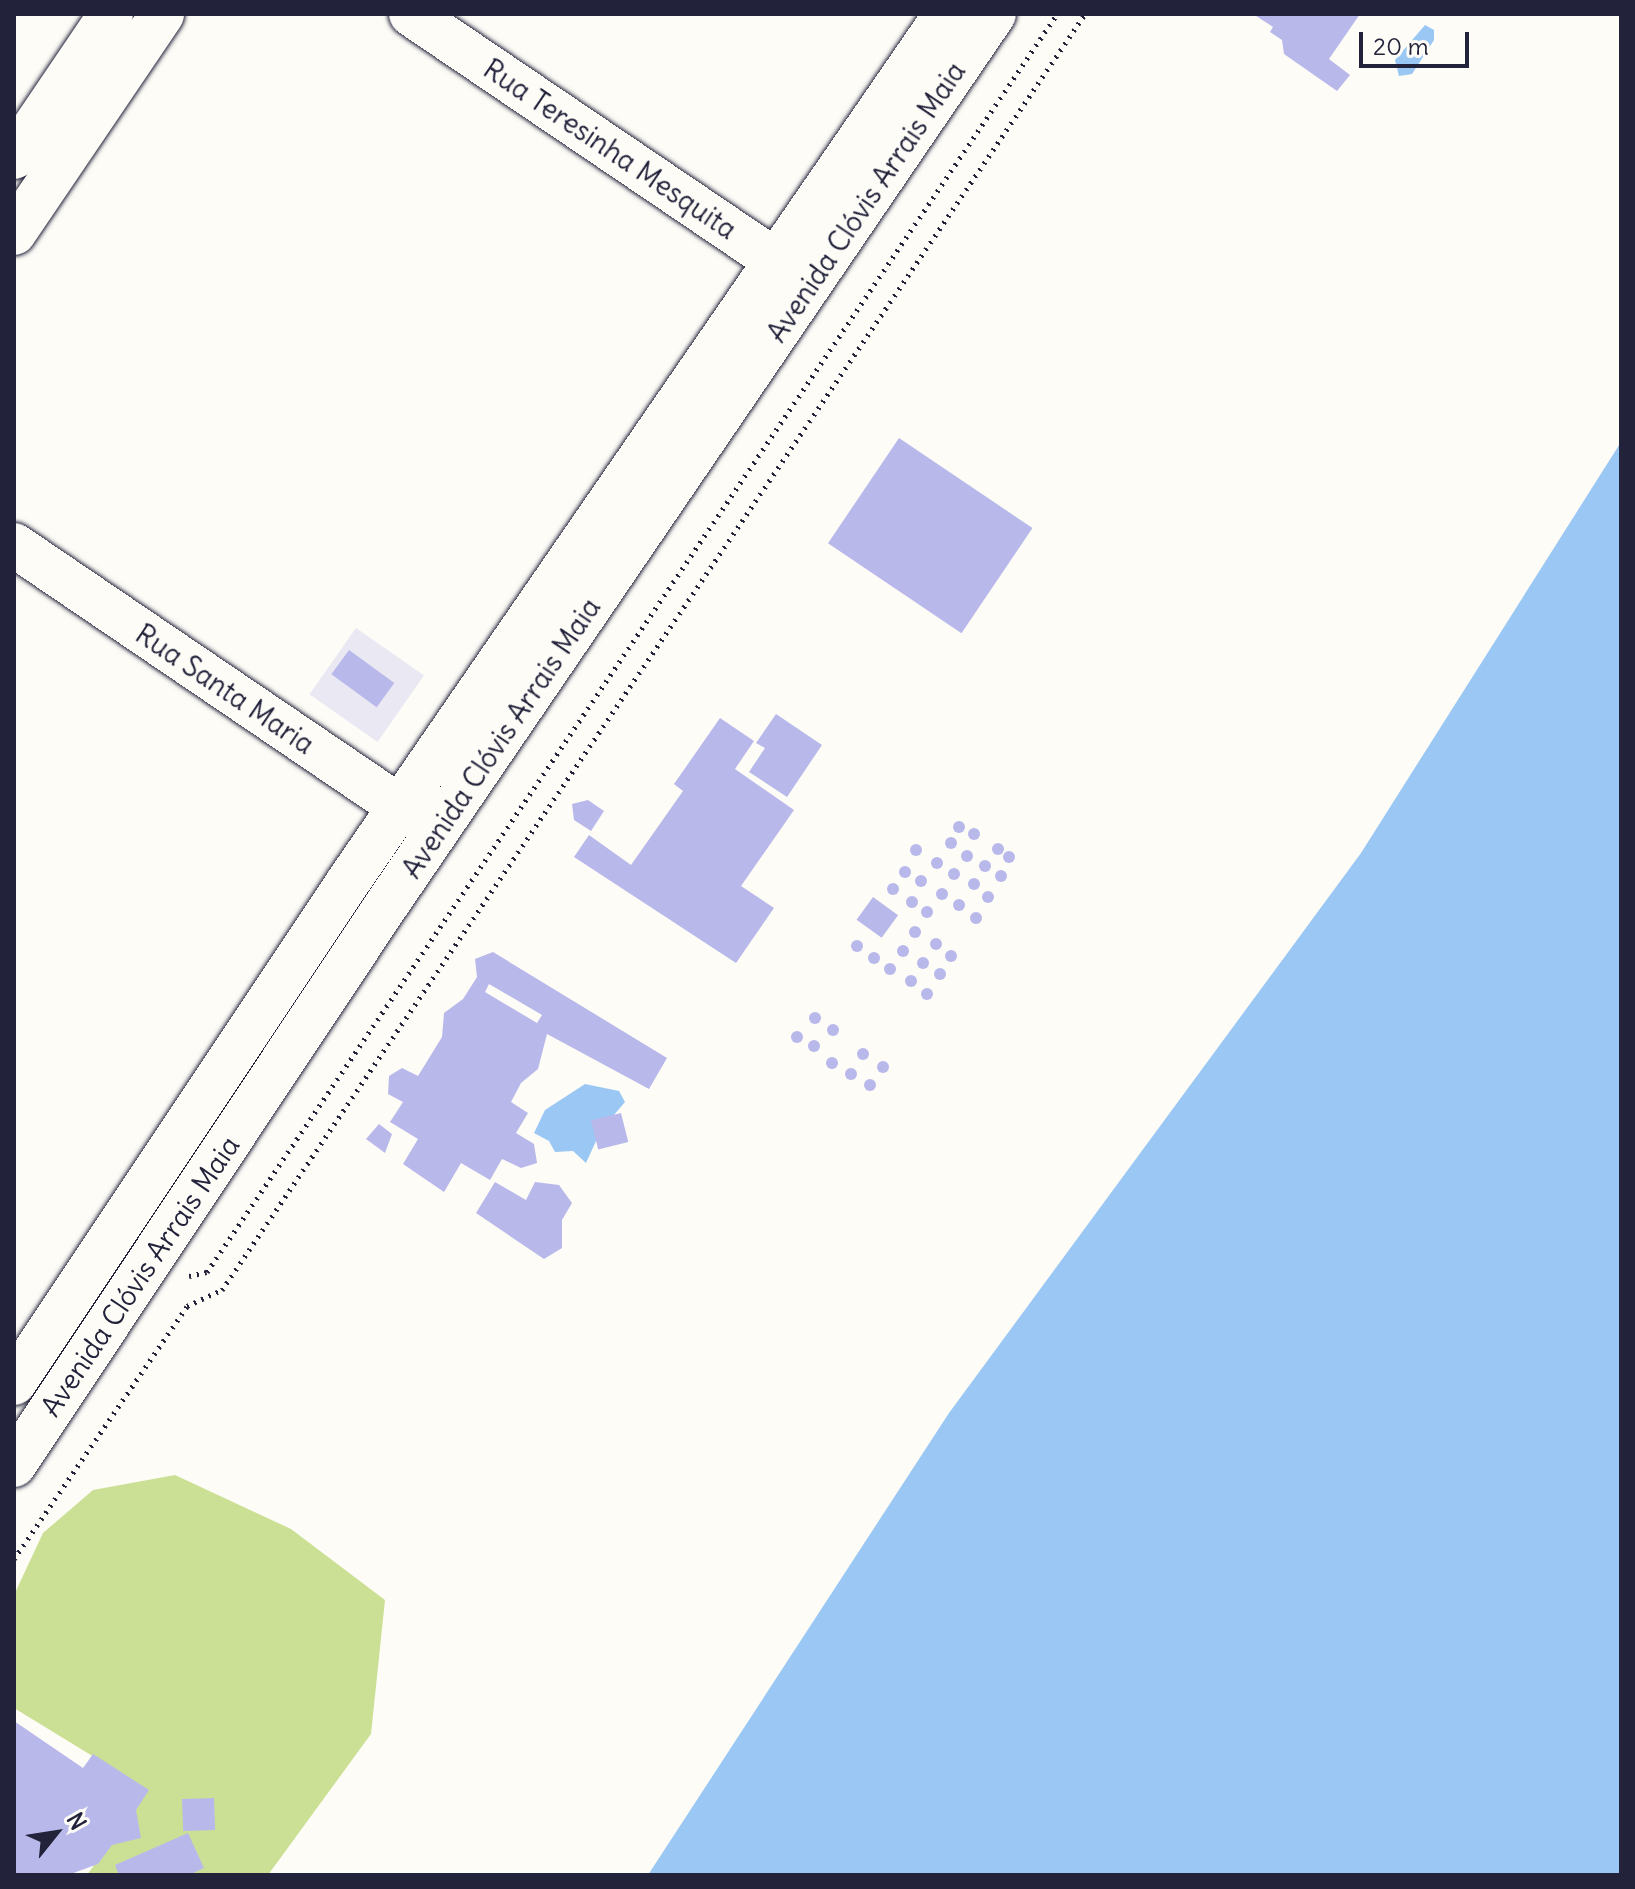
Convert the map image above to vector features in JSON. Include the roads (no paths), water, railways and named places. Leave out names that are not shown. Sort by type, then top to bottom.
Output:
[{"type":"main road","points":[[14,157],[111,14]]},
{"type":"main road","points":[[14,233],[162,14]]},
{"type":"main road","name":"Rua Teresinha Mesquita","points":[[411,14],[794,274]]},
{"type":"main road","name":"Avenida Clóvis Arrais Maia","points":[[794,274],[946,14]]},
{"type":"main road","name":"Avenida Clóvis Arrais Maia","points":[[14,1465],[62,1393],[717,344],[794,274],[994,14]]},
{"type":"main road","name":"Rua Santa Maria","points":[[14,545],[419,820]]},
{"type":"main road","name":"Avenida Clóvis Arrais Maia","points":[[17,1370],[419,820]]},
{"type":"main road","points":[[17,1370],[62,1393]]},
{"type":"water","points":[[1425,25],[1434,30],[1434,40],[1412,74],[1399,76],[1395,60]]},
{"type":"water","points":[[1621,442],[1621,1875],[648,1875],[949,1413],[1361,853]]},
{"type":"water","points":[[585,1084],[619,1091],[625,1102],[601,1130],[586,1163],[573,1151],[555,1152],[549,1141],[534,1133],[545,1110]]}]
